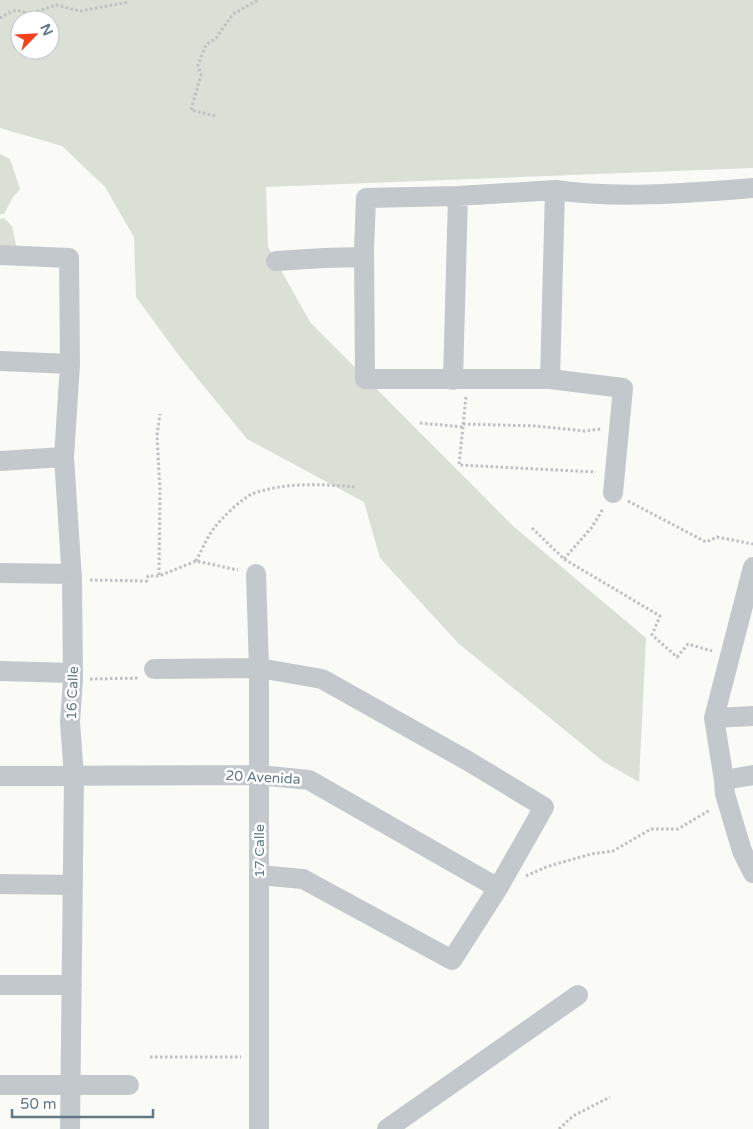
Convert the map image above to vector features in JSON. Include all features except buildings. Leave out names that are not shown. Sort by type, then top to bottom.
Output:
[{"type":"street","points":[[613,493],[623,388],[550,379],[366,379],[364,258],[366,198],[458,196],[555,190],[585,194],[696,192],[753,188]]},
{"type":"street","points":[[550,379],[555,190]]},
{"type":"street","points":[[458,196],[462,379]]},
{"type":"street","name":"16 Calle","points":[[0,255],[69,258],[70,364],[64,457],[72,577],[73,676],[70,722],[74,776],[70,1129]]},
{"type":"street","points":[[276,261],[364,258]]},
{"type":"street","points":[[0,361],[70,364]]},
{"type":"street","points":[[0,461],[64,457]]},
{"type":"street","points":[[753,567],[745,625],[730,656],[714,718],[726,800],[748,848],[753,873]]},
{"type":"street","points":[[0,573],[72,577]]},
{"type":"street","name":"17 Calle","points":[[256,574],[259,668],[259,1129]]},
{"type":"street","points":[[154,669],[259,668],[322,679],[468,761],[544,807],[498,888],[452,960],[302,879],[259,875]]},
{"type":"street","points":[[0,671],[73,676]]},
{"type":"street","points":[[714,718],[753,716]]},
{"type":"street","name":"20 Avenida","points":[[0,776],[259,775],[309,780],[498,888]]},
{"type":"street","points":[[724,780],[753,775]]},
{"type":"street","points":[[0,884],[73,885]]},
{"type":"street","points":[[0,984],[72,985]]},
{"type":"street","points":[[387,1129],[578,995]]},
{"type":"street","points":[[0,1085],[129,1085]]},
{"type":"path","points":[[216,116],[191,110],[201,75],[198,65],[206,45],[216,38],[233,14],[258,0]]},
{"type":"path","points":[[0,18],[17,10],[30,14],[56,4],[80,11],[129,2]]},
{"type":"path","points":[[462,379],[466,396],[459,465],[577,472],[615,472]]},
{"type":"path","points":[[159,576],[160,491],[157,435],[160,414]]},
{"type":"path","points":[[420,423],[463,426],[535,426],[584,431],[620,426]]},
{"type":"path","points":[[196,561],[214,528],[231,510],[250,495],[275,488],[304,485],[356,487]]},
{"type":"path","points":[[564,559],[592,527],[613,493],[706,542],[717,537],[753,544]]},
{"type":"path","points":[[532,528],[564,559],[660,616],[652,635],[677,657],[688,644],[730,656]]},
{"type":"path","points":[[72,577],[147,581],[148,576],[159,576],[196,561],[256,574]]},
{"type":"path","points":[[73,676],[151,678],[154,669]]},
{"type":"path","points":[[498,888],[546,867],[590,854],[613,851],[650,829],[678,828],[726,800]]},
{"type":"path","points":[[150,1057],[259,1057]]},
{"type":"path","points":[[559,1129],[573,1116],[610,1098]]},
{"type":"shaded area","points":[[0,0],[753,0],[753,168],[266,187],[268,247],[310,322],[513,526],[646,638],[639,782],[604,762],[458,643],[380,558],[364,502],[247,439],[180,357],[136,297],[134,237],[105,187],[62,146],[0,128]]},
{"type":"shaded area","points":[[0,154],[10,159],[20,189],[13,197],[4,214],[0,214]]},
{"type":"shaded area","points":[[4,218],[12,226],[17,249],[4,249],[0,244],[0,219]]}]
